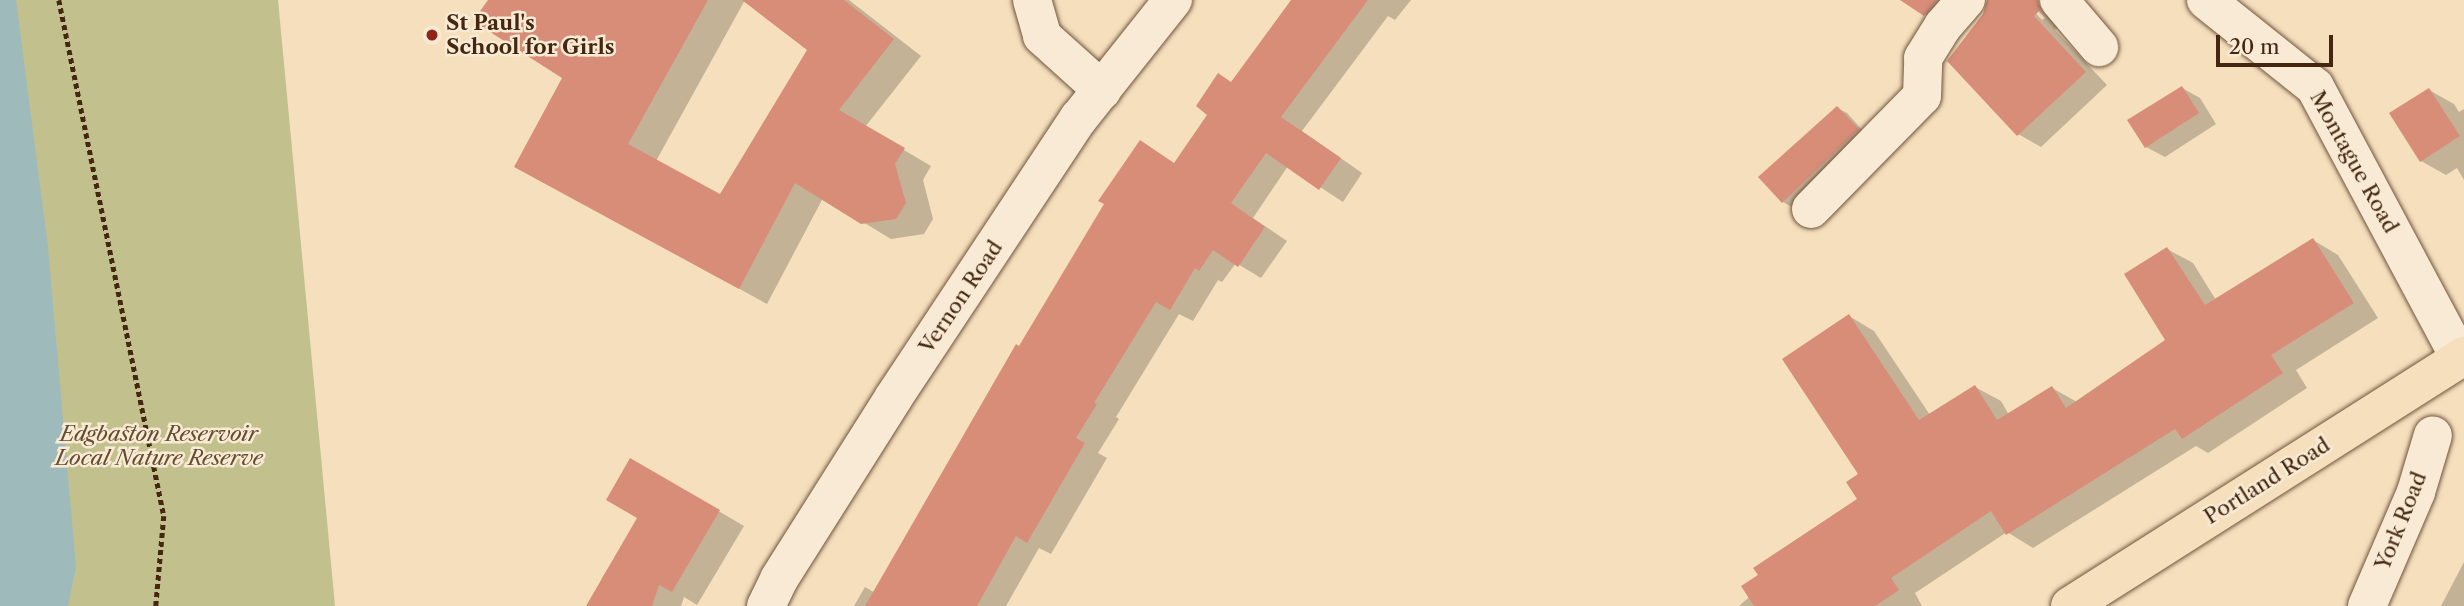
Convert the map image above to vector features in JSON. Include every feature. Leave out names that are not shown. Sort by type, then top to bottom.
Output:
[{"type":"main road","name":"Portland Road","points":[[2070,606],[2462,357]]},
{"type":"street","points":[[1032,0],[1042,36],[1102,90]]},
{"type":"street","name":"Vernon Road","points":[[766,606],[779,579],[894,397],[1079,118],[1173,0]]},
{"type":"street","points":[[1811,209],[1922,96],[1923,58],[1943,26],[1966,0]]},
{"type":"street","points":[[2059,0],[2099,47]]},
{"type":"street","name":"Montague Road","points":[[2206,0],[2315,87],[2462,357]]},
{"type":"street","name":"York Road","points":[[2367,606],[2416,492],[2433,435]]},
{"type":"path","points":[[59,0],[164,516],[156,606]]},
{"type":"green space","name":"Edgbaston Reservoir Local Nature Reserve","points":[[0,0],[278,0],[335,606],[0,606]]},
{"type":"water","points":[[0,0],[16,0],[48,247],[76,567],[68,606],[0,606]]},
{"type":"building","points":[[488,0],[708,0],[628,144],[720,194],[807,50],[742,0],[844,0],[894,39],[839,110],[905,148],[895,164],[906,203],[896,219],[861,224],[795,183],[739,289],[514,167],[562,78],[473,21]]},
{"type":"building","points":[[1291,0],[1368,0],[1281,117],[1341,158],[1319,190],[1266,153],[1231,203],[1265,227],[1238,267],[1213,250],[1199,271],[1195,268],[1170,310],[1156,302],[1094,403],[1097,404],[1076,438],[1085,443],[1027,543],[1016,536],[977,606],[865,606],[1016,344],[1019,346],[1104,204],[1098,201],[1140,140],[1174,163],[1207,115],[1196,106],[1218,73],[1231,82]]},
{"type":"building","points":[[1900,0],[1937,0],[1924,16]]},
{"type":"building","points":[[1987,0],[2038,0],[2040,10],[2034,16],[2086,72],[2017,136],[1947,61],[1983,14]]},
{"type":"building","points":[[2182,86],[2199,113],[2145,148],[2127,120]]},
{"type":"building","points":[[2429,88],[2460,136],[2420,162],[2389,113]]},
{"type":"building","points":[[1837,106],[1859,129],[1782,203],[1758,177]]},
{"type":"building","points":[[2313,238],[2354,303],[2271,355],[2283,373],[2182,439],[2175,429],[2006,535],[1991,511],[1891,578],[1899,590],[1875,606],[1754,606],[1741,586],[1758,575],[1753,568],[1857,499],[1846,482],[1858,474],[1782,359],[1849,314],[1919,420],[1975,385],[1997,420],[2052,386],[2066,408],[2165,340],[2124,274],[2167,247],[2205,305]]},
{"type":"building","points":[[630,458],[720,510],[672,592],[659,585],[652,606],[586,606],[637,518],[606,500]]},
{"type":"place","name":"St Paul's School for Girls","points":[[432,35]]}]
